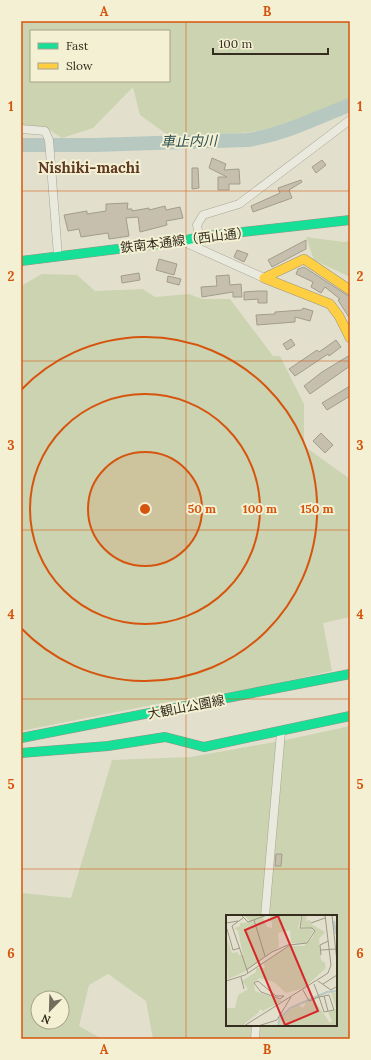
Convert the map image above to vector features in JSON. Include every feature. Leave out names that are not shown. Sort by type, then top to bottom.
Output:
[{"type":"street","points":[[199,237],[197,225],[203,215],[238,204],[350,120]]},
{"type":"street","points":[[21,129],[45,131],[48,140],[58,256]]},
{"type":"street","name":"鉄南本通線（西山通）","points":[[21,261],[182,241],[199,237],[350,220]]},
{"type":"street","points":[[182,241],[264,278],[330,304],[339,316],[350,338]]},
{"type":"street","points":[[264,278],[304,259],[350,290]]},
{"type":"street","name":"大観山公園線","points":[[21,738],[169,711],[350,674]]},
{"type":"street","points":[[21,753],[108,746],[165,737],[204,747],[281,732],[350,716]]},
{"type":"street","points":[[265,915],[281,732]]},
{"type":"street","points":[[255,1039],[256,1026]]},
{"type":"green space","points":[[21,21],[350,21],[350,101],[288,125],[251,132],[172,138],[140,115],[133,87],[93,128],[62,138],[45,127],[21,126]]},
{"type":"green space","points":[[306,237],[344,242],[350,241],[350,277],[314,260]]},
{"type":"green space","points":[[42,274],[77,275],[95,291],[143,289],[155,297],[189,294],[202,299],[230,299],[273,356],[280,356],[304,404],[304,446],[350,479],[350,617],[323,623],[332,671],[254,688],[162,703],[21,731],[21,286]]},
{"type":"green space","points":[[350,726],[350,1039],[153,1039],[146,1001],[108,974],[89,985],[79,1026],[102,1039],[21,1039],[21,893],[71,898],[112,760],[191,757],[286,740]]},
{"type":"building","points":[[212,158],[226,164],[224,170],[239,169],[240,184],[229,184],[229,190],[218,190],[218,177],[227,177],[209,168]]},
{"type":"building","points":[[322,160],[326,165],[316,173],[312,167]]},
{"type":"building","points":[[192,168],[198,168],[199,188],[192,189]]},
{"type":"building","points":[[301,180],[302,182],[289,190],[292,198],[253,212],[251,206],[280,193],[278,188]]},
{"type":"building","points":[[128,203],[127,209],[132,209],[132,211],[149,208],[149,210],[165,206],[166,210],[180,207],[183,218],[166,221],[167,225],[140,232],[138,217],[126,218],[129,236],[109,239],[108,233],[81,237],[79,229],[68,231],[64,215],[87,211],[87,214],[106,211],[106,204]]},
{"type":"building","points":[[306,240],[306,249],[272,267],[268,260]]},
{"type":"building","points":[[237,250],[248,254],[244,262],[234,257]]},
{"type":"building","points":[[159,259],[177,264],[174,275],[156,270]]},
{"type":"building","points":[[304,267],[350,297],[350,319],[338,300],[340,299],[325,287],[321,293],[311,287],[313,282],[296,274],[298,269]]},
{"type":"building","points":[[139,273],[140,280],[122,283],[121,276]]},
{"type":"building","points":[[229,275],[230,285],[241,284],[242,297],[233,297],[233,292],[202,297],[201,287],[217,286],[216,276]]},
{"type":"building","points":[[168,276],[181,279],[179,285],[167,282]]},
{"type":"building","points":[[267,291],[267,303],[258,303],[258,299],[244,300],[244,292]]},
{"type":"building","points":[[303,308],[313,311],[310,321],[295,317],[295,322],[257,325],[256,315],[302,310]]},
{"type":"building","points":[[291,339],[295,345],[287,350],[283,344]]},
{"type":"building","points":[[336,340],[341,347],[329,356],[328,354],[295,376],[289,369],[317,350],[319,352]]},
{"type":"building","points":[[350,355],[350,366],[310,394],[304,386],[322,372]]},
{"type":"building","points":[[350,386],[350,396],[327,410],[322,403]]},
{"type":"building","points":[[321,433],[333,445],[325,453],[313,441]]},
{"type":"building","points":[[276,854],[282,854],[281,866],[275,866]]},
{"type":"waterway","name":"車止内川","points":[[21,145],[95,145],[247,140],[261,138],[299,126],[350,105]]},
{"type":"traffic: fast","points":[[21,261],[182,241],[199,237],[350,220]]},
{"type":"traffic: fast","points":[[21,738],[350,674]]},
{"type":"traffic: fast","points":[[21,753],[108,746],[165,737],[204,747],[350,716]]},
{"type":"traffic: slow","points":[[350,290],[304,259],[264,278],[330,304],[339,316],[350,338]]},
{"type":"district","name":"Nishiki-machi","points":[[89,167]]}]
